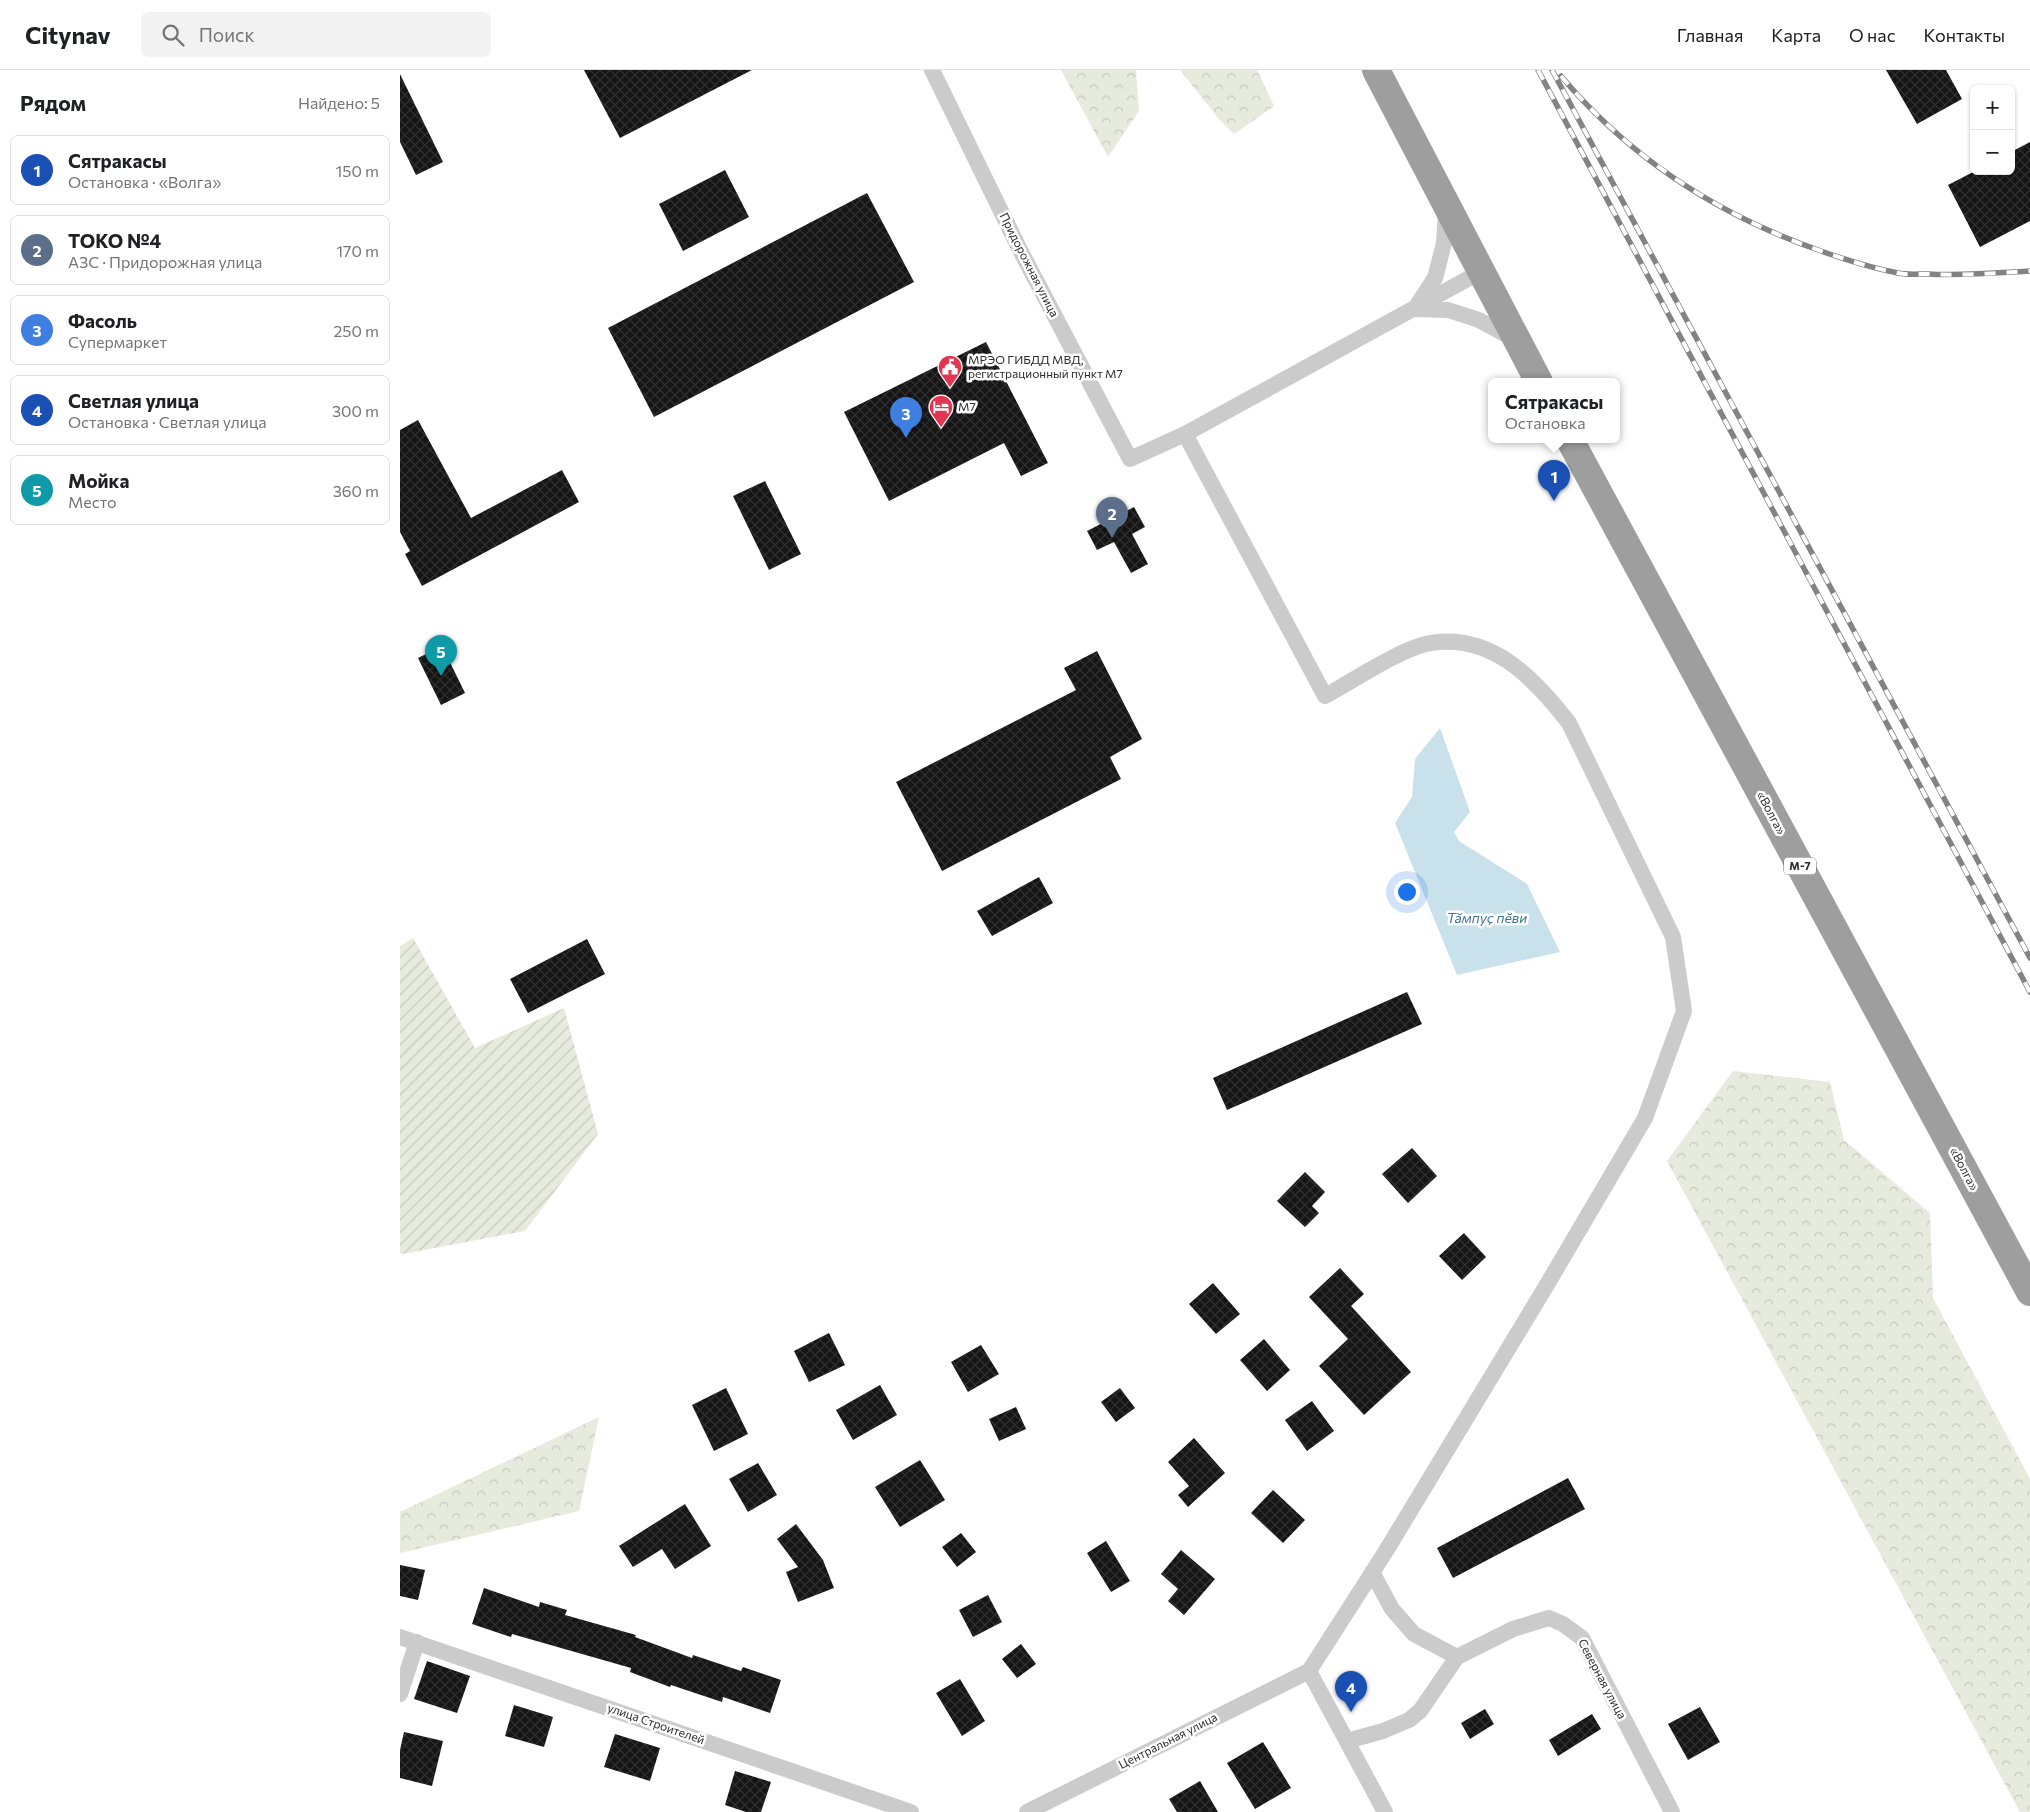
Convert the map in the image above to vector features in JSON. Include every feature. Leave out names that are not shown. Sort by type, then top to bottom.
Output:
[{"type":"highway","points":[[1376,70],[1538,378]]},
{"type":"highway","name":"«Волга»","points":[[1572,443],[2030,1292]]},
{"type":"street","name":"Придорожная улица","points":[[932,70],[1019,248],[1130,459],[1185,434]]},
{"type":"street","points":[[1415,309],[1435,278],[1444,243],[1446,206]]},
{"type":"street","points":[[1385,1812],[1309,1671],[1372,1572],[1544,1291],[1646,1118],[1684,1011],[1673,936],[1569,723],[1546,694],[1520,669],[1495,653],[1466,642],[1430,643],[1402,654],[1325,696],[1185,434],[1482,271]]},
{"type":"street","points":[[1415,309],[1448,310],[1479,320],[1518,341]]},
{"type":"street","points":[[1372,1572],[1392,1609],[1414,1634],[1457,1657]]},
{"type":"street","name":"Северная улица","points":[[1347,1741],[1383,1732],[1409,1720],[1420,1711],[1457,1657],[1513,1629],[1549,1618],[1563,1624],[1582,1638],[1672,1812]]},
{"type":"street","name":"улица Строителей","points":[[400,1637],[911,1812]]},
{"type":"street","points":[[400,1694],[417,1642]]},
{"type":"street","name":"Центральная улица","points":[[1027,1812],[1309,1671]]},
{"type":"green space","points":[[1061,70],[1136,70],[1139,111],[1108,157]]},
{"type":"green space","points":[[1180,70],[1257,70],[1274,106],[1234,134],[1219,119]]},
{"type":"green space","points":[[413,938],[475,1048],[564,1008],[598,1134],[525,1231],[403,1254],[400,1253],[400,946]]},
{"type":"green space","points":[[1733,1071],[1830,1082],[1844,1140],[1930,1213],[1933,1298],[2030,1479],[2030,1812],[2020,1812],[1667,1161]]},
{"type":"green space","points":[[599,1417],[579,1511],[400,1553],[400,1512]]},
{"type":"water","name":"Тӑмпуҫ пӗви","points":[[1440,728],[1470,812],[1454,832],[1459,841],[1527,884],[1560,952],[1457,975],[1395,823],[1412,797],[1415,759]]},
{"type":"building","points":[[584,70],[752,70],[620,138]]},
{"type":"building","points":[[1886,70],[1946,70],[1962,99],[1917,124]]},
{"type":"building","points":[[400,74],[443,162],[416,175],[400,142]]},
{"type":"building","points":[[2030,142],[2030,221],[1980,247],[1948,185],[1970,174],[2015,175],[2015,150]]},
{"type":"building","points":[[725,170],[749,217],[683,251],[659,204]]},
{"type":"building","points":[[867,193],[914,282],[654,417],[608,328]]},
{"type":"building","name":"М7","points":[[986,342],[1048,463],[1021,476],[1004,443],[889,501],[844,412]]},
{"type":"building","points":[[418,420],[471,518],[562,470],[579,502],[422,586],[405,554],[410,551],[400,532],[400,430]]},
{"type":"building","points":[[765,481],[801,554],[769,570],[733,496]]},
{"type":"building","points":[[1134,507],[1145,527],[1132,534],[1148,564],[1131,573],[1114,542],[1097,550],[1087,531]]},
{"type":"building","points":[[442,646],[465,693],[441,705],[418,658]]},
{"type":"building","points":[[1097,651],[1142,739],[1110,757],[1121,779],[942,871],[896,782],[1076,690],[1064,668]]},
{"type":"building","points":[[1039,877],[1053,903],[992,936],[977,911]]},
{"type":"building","points":[[587,939],[605,974],[528,1013],[510,979]]},
{"type":"building","points":[[1407,992],[1422,1024],[1227,1110],[1213,1078]]},
{"type":"building","points":[[1412,1148],[1437,1176],[1408,1203],[1382,1174]]},
{"type":"building","points":[[1305,1172],[1325,1192],[1312,1206],[1319,1213],[1305,1227],[1277,1201]]},
{"type":"building","points":[[1464,1233],[1486,1257],[1462,1280],[1439,1256]]},
{"type":"building","points":[[1340,1268],[1364,1294],[1351,1306],[1411,1372],[1364,1415],[1319,1366],[1348,1339],[1309,1297]]},
{"type":"building","points":[[1213,1283],[1240,1314],[1216,1334],[1189,1304]]},
{"type":"building","points":[[829,1333],[845,1365],[809,1382],[794,1351]]},
{"type":"building","points":[[1264,1339],[1290,1370],[1267,1391],[1240,1360]]},
{"type":"building","points":[[981,1345],[999,1374],[968,1392],[951,1362]]},
{"type":"building","points":[[880,1385],[897,1415],[853,1440],[836,1410]]},
{"type":"building","points":[[726,1388],[748,1434],[714,1451],[692,1405]]},
{"type":"building","points":[[1120,1388],[1135,1408],[1116,1422],[1101,1402]]},
{"type":"building","points":[[1312,1401],[1334,1431],[1307,1451],[1285,1420]]},
{"type":"building","points":[[1016,1407],[1026,1429],[999,1441],[989,1419]]},
{"type":"building","points":[[1194,1438],[1225,1473],[1188,1507],[1178,1495],[1189,1486],[1168,1462]]},
{"type":"building","points":[[920,1460],[945,1500],[900,1527],[875,1487]]},
{"type":"building","points":[[758,1463],[777,1495],[748,1512],[729,1479]]},
{"type":"building","points":[[1568,1478],[1585,1509],[1453,1578],[1437,1548]]},
{"type":"building","points":[[1273,1490],[1305,1520],[1283,1543],[1251,1513]]},
{"type":"building","points":[[685,1504],[711,1546],[675,1569],[662,1549],[633,1567],[619,1546]]},
{"type":"building","points":[[796,1524],[823,1560],[834,1588],[798,1602],[786,1572],[798,1567],[777,1539]]},
{"type":"building","points":[[961,1533],[976,1552],[957,1567],[942,1547]]},
{"type":"building","points":[[1106,1541],[1130,1581],[1111,1592],[1087,1553]]},
{"type":"building","points":[[1181,1550],[1215,1579],[1184,1615],[1168,1601],[1178,1589],[1161,1574]]},
{"type":"building","points":[[400,1565],[425,1570],[418,1600],[400,1596]]},
{"type":"building","points":[[484,1588],[539,1607],[540,1602],[567,1610],[565,1615],[636,1635],[635,1637],[692,1658],[693,1655],[741,1671],[743,1667],[781,1680],[770,1713],[723,1697],[722,1702],[671,1685],[670,1687],[630,1672],[631,1668],[512,1634],[511,1637],[472,1624]]},
{"type":"building","points":[[988,1595],[1002,1622],[973,1637],[959,1610]]},
{"type":"building","points":[[1021,1644],[1036,1664],[1017,1678],[1002,1659]]},
{"type":"building","points":[[427,1661],[470,1676],[457,1713],[414,1699]]},
{"type":"building","points":[[960,1679],[985,1721],[962,1736],[936,1693]]},
{"type":"building","points":[[514,1705],[553,1717],[544,1747],[505,1736]]},
{"type":"building","points":[[1700,1707],[1720,1742],[1688,1760],[1668,1724]]},
{"type":"building","points":[[1485,1709],[1494,1724],[1470,1739],[1461,1723]]},
{"type":"building","points":[[1592,1714],[1601,1729],[1558,1756],[1549,1740]]},
{"type":"building","points":[[404,1732],[443,1741],[432,1786],[400,1778],[400,1750]]},
{"type":"building","points":[[615,1734],[660,1748],[650,1781],[604,1767]]},
{"type":"building","points":[[1263,1742],[1291,1788],[1255,1809],[1227,1763]]},
{"type":"building","points":[[735,1771],[771,1782],[761,1812],[746,1812],[725,1805]]},
{"type":"building","points":[[1200,1781],[1218,1812],[1177,1812],[1169,1799]]},
{"type":"railway","points":[[1538,70],[2030,992]]},
{"type":"railway","points":[[1552,70],[2030,958]]},
{"type":"railway","points":[[1561,76],[1588,106],[1647,158],[1713,202],[1784,237],[1849,261],[1901,274],[1966,274],[2030,271]]},
{"type":"place","name":"МРЭО ГИБДД МВД, регистрационный пункт М7","points":[[950,388]]},
{"type":"place","name":"М7","points":[[941,428]]},
{"type":"place","name":"Фасоль","points":[[906,438]]},
{"type":"place","name":"Сятракасы","points":[[1554,501]]},
{"type":"place","name":"ТОКО №4","points":[[1112,538]]},
{"type":"place","name":"Мойка","points":[[441,676]]},
{"type":"place","name":"Светлая улица","points":[[1351,1712]]}]
